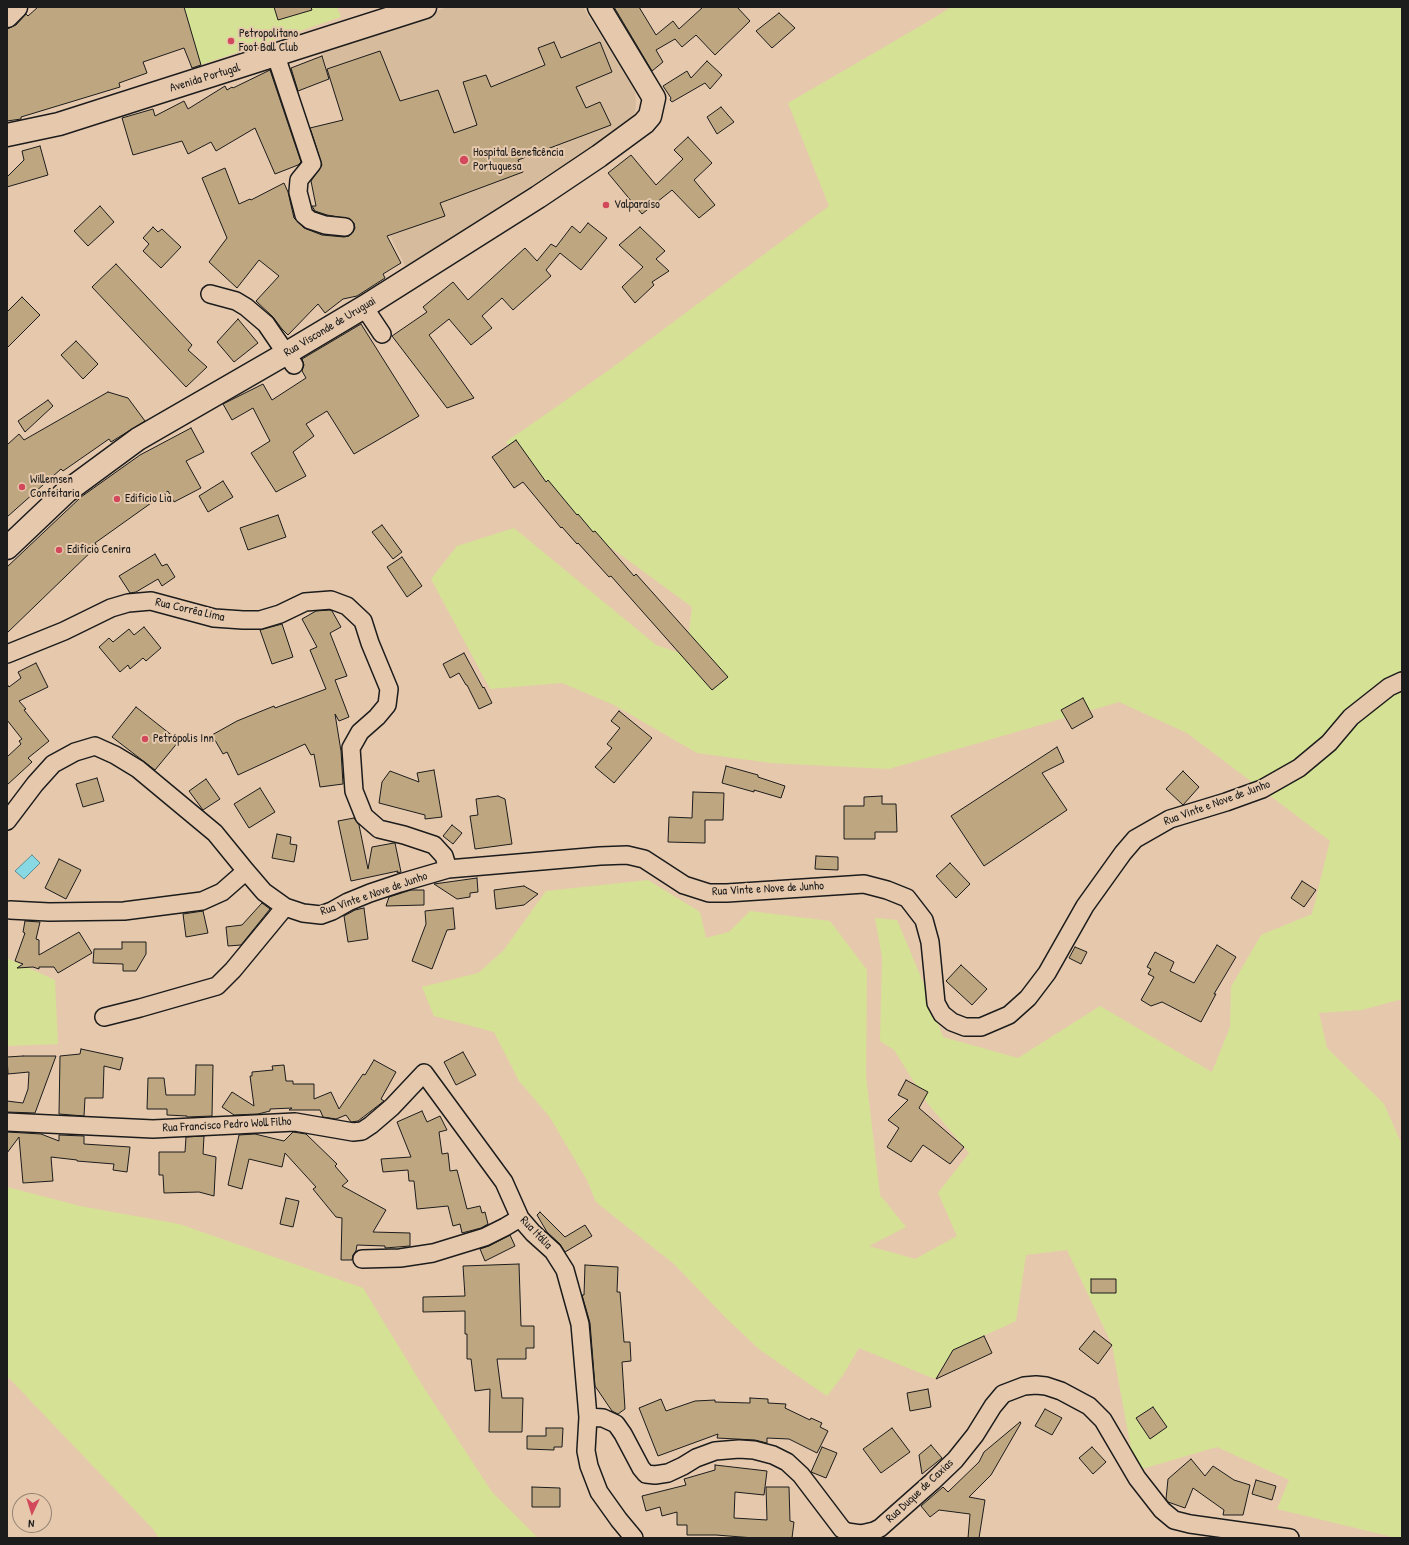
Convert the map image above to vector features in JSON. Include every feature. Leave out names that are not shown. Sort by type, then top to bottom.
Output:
[{"type":"street","points":[[7,16],[16,7]]},
{"type":"street","name":"Avenida Portugal","points":[[7,135],[59,124],[276,56],[425,7]]},
{"type":"street","name":"Rua Visconde de Uruguai","points":[[7,548],[66,492],[138,439],[291,359],[364,306],[538,197],[600,156],[644,123],[650,116],[654,98],[599,7]]},
{"type":"street","points":[[276,56],[312,164],[300,180],[298,192],[304,215],[310,220],[325,225],[345,226]]},
{"type":"street","points":[[210,294],[236,301],[246,307],[266,324],[291,359]]},
{"type":"street","points":[[364,306],[382,334]]},
{"type":"street","name":"Rua Corrêa Lima","points":[[7,654],[64,631],[111,608],[128,603],[151,601],[214,618],[243,620],[260,620],[280,614],[305,602],[331,600],[347,606],[363,620],[389,689],[387,706],[377,718],[360,732],[351,748],[354,791],[364,816],[379,829],[404,834],[434,845],[444,856],[448,869]]},
{"type":"street","name":"Rua Vinte e Nove de Junho","points":[[7,821],[52,764],[75,752],[95,746],[115,755],[138,769],[216,833],[264,892],[285,907],[303,913],[321,915],[370,893],[448,869],[570,858],[627,855],[644,859],[684,885],[709,893],[864,884],[907,898],[924,920],[930,942],[936,1003],[942,1014],[952,1022],[965,1027],[982,1027],[1009,1015],[1028,998],[1047,973],[1085,906],[1123,853],[1135,839],[1170,818],[1226,802],[1262,789],[1299,768],[1329,743],[1352,717],[1389,687],[1402,681]]},
{"type":"street","points":[[10,910],[50,912],[124,911],[202,901],[222,892],[246,871]]},
{"type":"street","points":[[104,1017],[217,986],[233,970],[285,907]]},
{"type":"street","name":"Rua Francisco Pedro Woll Filho","points":[[7,1122],[153,1129],[295,1122],[353,1132],[362,1130],[371,1125],[392,1107],[424,1074]]},
{"type":"street","name":"Rua Itália","points":[[424,1074],[504,1182],[520,1218],[533,1233],[553,1251],[565,1270],[580,1324],[588,1416]]},
{"type":"street","points":[[362,1259],[400,1258],[433,1253],[485,1237],[520,1218]]},
{"type":"street","name":"Rua Duque de Caxias","points":[[588,1416],[603,1418],[616,1424],[641,1468],[646,1474],[655,1476],[668,1473],[696,1458],[715,1451],[739,1449],[754,1450],[773,1455],[787,1462],[801,1475],[842,1529],[847,1532],[861,1534],[880,1528],[955,1460],[975,1435],[993,1406],[1003,1394],[1024,1386],[1046,1386],[1061,1391],[1089,1406],[1103,1420],[1137,1478],[1162,1510],[1174,1520],[1190,1524],[1290,1538]]},
{"type":"street","points":[[588,1416],[586,1451],[589,1466],[599,1492],[634,1538]]},
{"type":"shaded area","name":"Hospital Beneficência Portuguesa","points":[[448,7],[583,7],[635,91],[635,113],[628,123],[406,267],[370,196],[334,94],[322,52]]},
{"type":"green space","name":"Petropolitano Foot Ball Club","points":[[182,7],[337,7],[341,17],[200,65]]},
{"type":"green space","points":[[951,7],[1402,7],[1402,999],[1362,1010],[1319,1013],[1327,1048],[1384,1104],[1402,1145],[1402,1538],[1277,1509],[1289,1480],[1217,1447],[1135,1471],[1112,1345],[1067,1250],[1026,1255],[1016,1321],[953,1350],[935,1379],[859,1348],[843,1375],[827,1396],[760,1350],[726,1318],[674,1264],[596,1202],[587,1180],[549,1116],[519,1081],[494,1032],[434,1016],[422,987],[478,973],[503,951],[546,891],[648,880],[700,912],[706,938],[729,932],[750,911],[830,921],[867,970],[866,1076],[880,1195],[906,1227],[869,1246],[915,1259],[957,1236],[938,1193],[969,1153],[928,1104],[894,1050],[880,1041],[882,957],[875,918],[897,920],[923,982],[943,1037],[1018,1058],[1100,1006],[1212,1072],[1230,1027],[1231,987],[1261,935],[1312,914],[1330,841],[1187,733],[1119,702],[889,769],[771,763],[697,753],[614,705],[562,683],[490,689],[431,579],[457,546],[514,528],[656,645],[686,655],[692,607],[565,514],[506,442],[609,370],[829,206],[788,103]]},
{"type":"green space","points":[[7,958],[55,980],[58,1044],[7,1046]]},
{"type":"green space","points":[[7,1187],[80,1206],[179,1224],[363,1288],[424,1388],[492,1492],[538,1538],[159,1538],[153,1529],[7,1376]]},
{"type":"water","points":[[32,855],[40,863],[24,879],[15,871]]},
{"type":"building","points":[[38,7],[184,7],[201,65],[192,68],[184,48],[143,62],[147,73],[119,83],[120,87],[21,117],[21,119],[7,121],[7,29],[16,25],[26,14],[28,16]]},
{"type":"building","name":"Petropolitano Foot Ball Club","points":[[274,7],[311,7],[312,10],[278,20]]},
{"type":"building","points":[[614,7],[639,7],[656,35],[673,21],[679,29],[703,7],[737,7],[750,21],[715,55],[696,35],[682,47],[675,39],[656,50],[663,62],[652,71]]},
{"type":"building","points":[[779,13],[795,28],[772,48],[756,31]]},
{"type":"building","points":[[554,42],[561,58],[600,42],[612,72],[576,87],[586,108],[600,102],[611,125],[518,160],[523,172],[440,203],[445,216],[387,236],[401,263],[383,274],[385,278],[357,296],[343,299],[325,313],[318,304],[288,335],[273,317],[256,301],[279,276],[259,260],[237,288],[209,262],[227,238],[202,178],[225,168],[239,204],[250,199],[251,200],[284,183],[288,192],[294,218],[304,228],[322,235],[344,237],[349,236],[353,232],[355,228],[354,223],[350,219],[327,215],[315,211],[312,206],[316,206],[311,181],[322,165],[310,128],[343,120],[327,69],[380,51],[400,101],[438,90],[454,133],[477,125],[463,82],[486,75],[491,87],[545,65],[538,48]]},
{"type":"building","points":[[322,56],[329,79],[298,91],[291,68]]},
{"type":"building","points":[[707,61],[722,75],[710,89],[705,83],[672,102],[663,86],[687,71],[691,78]]},
{"type":"building","points":[[270,70],[301,162],[298,165],[275,174],[255,128],[216,151],[211,142],[188,154],[182,141],[133,155],[122,118],[153,109],[155,116],[184,101],[188,109],[225,86],[227,90],[232,87],[233,88]]},
{"type":"building","points":[[721,107],[734,122],[717,134],[707,117]]},
{"type":"building","points":[[688,137],[712,163],[694,180],[715,205],[699,218],[672,190],[642,214],[608,173],[631,155],[656,185],[683,159],[674,150]]},
{"type":"building","points":[[40,146],[48,175],[7,187],[7,177],[24,160],[22,151]]},
{"type":"building","points":[[100,206],[114,222],[88,246],[74,231]]},
{"type":"building","points":[[588,223],[607,238],[581,270],[560,253],[546,270],[551,276],[513,310],[502,298],[482,316],[492,328],[471,345],[449,319],[429,335],[474,398],[447,408],[392,336],[427,312],[423,307],[453,282],[468,300],[525,248],[537,261],[551,244],[556,247],[572,226],[580,233]]},
{"type":"building","points":[[153,227],[158,232],[162,229],[181,247],[161,268],[143,251],[149,244],[143,238]]},
{"type":"building","points":[[640,227],[665,251],[656,259],[669,271],[652,282],[654,285],[635,303],[622,287],[643,267],[619,245]]},
{"type":"building","points":[[116,264],[192,345],[188,350],[207,367],[186,387],[92,287]]},
{"type":"building","points":[[22,297],[40,315],[7,348],[7,312]]},
{"type":"building","points":[[238,319],[258,343],[234,362],[217,342]]},
{"type":"building","points":[[361,324],[419,416],[354,454],[327,411],[306,424],[314,436],[293,452],[306,476],[276,492],[251,453],[270,441],[253,408],[232,420],[223,404],[263,384],[272,400],[306,378],[302,371],[304,365],[302,359]]},
{"type":"building","points":[[76,341],[98,364],[83,379],[61,355]]},
{"type":"building","points":[[108,392],[128,398],[145,421],[111,442],[109,439],[63,471],[61,469],[7,517],[7,445],[19,434],[24,440]]},
{"type":"building","points":[[48,400],[53,406],[25,432],[18,421]]},
{"type":"building","points":[[191,428],[204,452],[186,461],[201,488],[174,502],[168,491],[95,543],[97,546],[7,633],[7,567],[81,497],[140,455]]},
{"type":"building","points":[[516,440],[546,482],[548,480],[577,515],[578,514],[593,532],[595,531],[634,576],[636,574],[728,677],[712,690],[611,576],[609,577],[578,543],[577,544],[562,527],[561,528],[523,482],[514,488],[492,457]]},
{"type":"building","points":[[223,481],[233,497],[208,512],[199,496]]},
{"type":"building","points":[[278,515],[286,537],[248,550],[240,528]]},
{"type":"building","points":[[382,525],[402,552],[393,559],[372,532]]},
{"type":"building","points":[[155,554],[162,566],[167,564],[175,577],[162,586],[158,579],[136,592],[130,593],[119,576]]},
{"type":"building","points":[[402,557],[422,586],[407,597],[387,567]]},
{"type":"building","points":[[330,610],[341,627],[330,633],[347,676],[335,680],[349,717],[339,721],[335,714],[341,751],[343,784],[320,787],[314,754],[311,755],[305,744],[238,775],[227,752],[223,754],[212,735],[237,721],[274,706],[275,708],[326,689],[310,650],[317,647],[302,619],[316,611]]},
{"type":"building","points":[[282,624],[293,657],[272,664],[260,630]]},
{"type":"building","points":[[144,627],[161,648],[146,661],[143,658],[130,669],[128,665],[120,672],[99,647],[109,638],[113,642],[129,629],[134,635]]},
{"type":"building","points":[[464,653],[492,703],[479,709],[459,673],[450,678],[443,664]]},
{"type":"building","points":[[36,663],[48,687],[19,701],[26,709],[24,710],[49,741],[28,758],[32,762],[7,785],[7,757],[21,744],[19,741],[22,739],[7,720],[7,684],[9,687],[21,678],[18,672]]},
{"type":"building","points":[[1083,698],[1093,717],[1072,729],[1061,710]]},
{"type":"building","name":"Petrópolis Inn","points":[[136,707],[179,741],[155,770],[112,737]]},
{"type":"building","points":[[619,711],[652,738],[614,783],[595,767],[612,748],[607,744],[620,728],[611,721]]},
{"type":"building","points":[[1057,747],[1064,762],[1042,773],[1067,810],[984,866],[951,816]]},
{"type":"building","points":[[726,766],[758,775],[758,777],[785,786],[781,798],[722,783]]},
{"type":"building","points":[[434,770],[442,817],[425,819],[425,815],[379,803],[382,782],[390,771],[419,782],[417,773]]},
{"type":"building","points":[[1183,771],[1199,787],[1183,805],[1166,789]]},
{"type":"building","points":[[97,778],[104,801],[83,807],[76,784]]},
{"type":"building","points":[[206,779],[220,799],[203,810],[189,791]]},
{"type":"building","points":[[260,788],[275,812],[249,828],[234,804]]},
{"type":"building","points":[[693,792],[724,793],[723,820],[705,820],[705,843],[668,842],[669,817],[692,818]]},
{"type":"building","points":[[498,796],[505,799],[512,844],[475,849],[470,816],[478,815],[476,799]]},
{"type":"building","points":[[882,796],[882,804],[896,804],[897,832],[875,832],[875,839],[844,839],[844,806],[864,806],[864,797]]},
{"type":"building","points":[[354,818],[359,825],[368,869],[372,847],[395,843],[401,872],[397,873],[398,871],[351,881],[338,821]]},
{"type":"building","points":[[452,825],[462,833],[453,844],[443,836]]},
{"type":"building","points":[[277,834],[291,837],[290,844],[297,845],[294,862],[272,858]]},
{"type":"building","points":[[816,856],[838,857],[838,870],[815,869]]},
{"type":"building","points":[[59,859],[81,870],[66,899],[45,888]]},
{"type":"building","points":[[950,863],[970,884],[956,898],[936,876]]},
{"type":"building","points":[[477,878],[478,892],[470,893],[470,897],[457,899],[434,884]]},
{"type":"building","points":[[1302,881],[1316,890],[1304,907],[1291,898]]},
{"type":"building","points":[[524,886],[538,894],[524,905],[496,909],[494,890]]},
{"type":"building","points":[[411,890],[424,890],[424,905],[386,906],[389,897]]},
{"type":"building","points":[[262,903],[270,909],[241,945],[228,946],[226,927],[242,925]]},
{"type":"building","points":[[364,908],[368,939],[348,942],[344,916],[355,910]]},
{"type":"building","points":[[453,908],[455,929],[447,930],[432,969],[412,961],[426,924],[425,911]]},
{"type":"building","points":[[203,911],[208,933],[186,937],[183,914]]},
{"type":"building","points":[[25,921],[40,922],[36,939],[39,940],[39,955],[79,932],[92,953],[58,973],[54,967],[39,967],[39,969],[33,967],[17,968],[23,964],[15,961],[25,933],[23,932]]},
{"type":"building","points":[[122,942],[146,942],[146,954],[136,971],[123,971],[123,964],[93,963],[94,949],[122,949]]},
{"type":"building","points":[[1217,945],[1236,957],[1214,994],[1216,994],[1201,1022],[1162,1002],[1151,1006],[1141,1000],[1154,977],[1148,974],[1151,969],[1147,967],[1155,952],[1174,962],[1170,971],[1194,983]]},
{"type":"building","points":[[1075,947],[1087,952],[1081,964],[1069,958]]},
{"type":"building","points":[[961,965],[987,989],[972,1005],[946,981]]},
{"type":"building","points":[[81,1049],[123,1058],[120,1070],[104,1066],[103,1098],[85,1098],[84,1116],[59,1114],[60,1056],[80,1054]]},
{"type":"building","points":[[463,1052],[476,1075],[456,1085],[444,1062]]},
{"type":"building","points":[[56,1056],[35,1113],[7,1112],[7,1101],[23,1103],[28,1089],[29,1072],[8,1074],[7,1057]]},
{"type":"building","points":[[374,1060],[396,1072],[381,1099],[384,1101],[358,1121],[351,1122],[346,1115],[336,1119],[323,1117],[320,1110],[289,1110],[292,1108],[270,1109],[270,1111],[258,1114],[234,1115],[222,1107],[232,1092],[254,1106],[250,1076],[252,1076],[252,1072],[273,1070],[272,1066],[284,1065],[286,1081],[293,1081],[293,1084],[314,1084],[314,1099],[331,1092],[339,1109],[363,1074],[365,1075]]},
{"type":"building","points":[[196,1065],[213,1065],[212,1116],[187,1117],[167,1115],[167,1109],[147,1109],[148,1078],[164,1078],[166,1095],[195,1095]]},
{"type":"building","points":[[906,1080],[928,1092],[919,1108],[964,1147],[950,1164],[923,1145],[911,1162],[887,1147],[899,1128],[888,1120],[908,1100],[898,1095]]},
{"type":"building","points":[[422,1111],[427,1122],[440,1116],[447,1130],[439,1132],[442,1154],[448,1153],[450,1171],[457,1170],[467,1209],[480,1206],[482,1213],[485,1212],[488,1224],[481,1228],[462,1233],[460,1224],[453,1226],[448,1206],[417,1209],[414,1181],[409,1181],[408,1170],[383,1172],[381,1159],[411,1157],[397,1122]]},
{"type":"building","points":[[7,1132],[41,1134],[59,1141],[59,1135],[84,1136],[84,1144],[130,1147],[127,1172],[113,1170],[114,1164],[51,1157],[53,1181],[23,1183],[19,1137],[7,1153]]},
{"type":"building","points":[[293,1132],[306,1134],[337,1164],[335,1166],[348,1181],[342,1186],[386,1210],[373,1232],[410,1233],[410,1246],[385,1248],[385,1246],[357,1245],[352,1260],[341,1260],[342,1218],[336,1217],[313,1189],[316,1187],[285,1153],[282,1167],[249,1159],[242,1189],[228,1185],[239,1135],[255,1134],[284,1141]]},
{"type":"building","points":[[204,1136],[203,1154],[216,1157],[214,1196],[199,1192],[164,1193],[163,1175],[159,1175],[159,1152],[185,1152],[186,1137]]},
{"type":"building","points":[[286,1198],[299,1201],[293,1227],[280,1224]]},
{"type":"building","points":[[540,1212],[565,1237],[585,1225],[592,1236],[565,1252],[560,1244],[547,1232],[537,1215]]},
{"type":"building","points":[[510,1235],[515,1246],[485,1261],[480,1249]]},
{"type":"building","points":[[519,1264],[521,1326],[534,1326],[534,1348],[526,1348],[526,1359],[497,1359],[502,1398],[523,1398],[522,1432],[489,1432],[490,1389],[475,1391],[471,1359],[467,1359],[465,1311],[423,1312],[423,1297],[465,1296],[463,1266]]},
{"type":"building","points":[[585,1265],[618,1267],[617,1292],[620,1292],[624,1342],[630,1342],[631,1361],[622,1362],[625,1409],[618,1414],[612,1411],[595,1386],[590,1323],[582,1295],[584,1295]]},
{"type":"building","points":[[1091,1279],[1116,1279],[1116,1293],[1091,1293]]},
{"type":"building","points":[[1094,1331],[1112,1345],[1098,1364],[1079,1349]]},
{"type":"building","points":[[984,1336],[992,1353],[936,1379],[953,1350]]},
{"type":"building","points":[[928,1389],[931,1407],[910,1411],[907,1393]]},
{"type":"building","points":[[750,1398],[768,1399],[768,1403],[786,1404],[785,1408],[810,1420],[811,1418],[822,1423],[820,1427],[828,1431],[817,1453],[789,1439],[767,1438],[767,1443],[755,1440],[717,1438],[718,1434],[658,1456],[639,1408],[661,1399],[666,1411],[695,1401],[715,1400],[715,1402],[750,1403]]},
{"type":"building","points":[[1153,1407],[1167,1427],[1150,1439],[1136,1418]]},
{"type":"building","points":[[1045,1409],[1062,1418],[1052,1435],[1035,1426]]},
{"type":"building","points":[[1020,1422],[1021,1423],[991,1475],[969,1497],[985,1500],[979,1538],[968,1538],[970,1514],[939,1510],[930,1517],[921,1506],[943,1487],[948,1492],[979,1462],[984,1452]]},
{"type":"building","points":[[546,1428],[563,1428],[562,1447],[554,1447],[554,1450],[527,1449],[527,1436],[546,1436]]},
{"type":"building","points":[[892,1428],[910,1452],[881,1473],[863,1449]]},
{"type":"building","points":[[931,1445],[942,1458],[922,1474],[919,1455]]},
{"type":"building","points":[[822,1447],[837,1453],[826,1478],[811,1472]]},
{"type":"building","points":[[1092,1447],[1106,1462],[1093,1474],[1079,1458]]},
{"type":"building","points":[[1191,1459],[1205,1476],[1213,1466],[1234,1480],[1250,1485],[1243,1515],[1223,1515],[1224,1510],[1193,1488],[1185,1508],[1168,1502],[1166,1499],[1168,1479]]},
{"type":"building","points":[[715,1465],[767,1471],[764,1495],[735,1492],[734,1518],[767,1520],[766,1487],[789,1487],[790,1521],[794,1522],[792,1538],[687,1535],[687,1525],[677,1525],[677,1512],[662,1516],[660,1507],[646,1511],[642,1496],[686,1485],[684,1479],[715,1470]]},
{"type":"building","points":[[1256,1480],[1276,1486],[1272,1500],[1252,1494]]},
{"type":"building","points":[[532,1487],[560,1488],[560,1507],[532,1507]]},
{"type":"place","name":"Petropolitano Foot Ball Club","points":[[231,41]]},
{"type":"place","name":"Hospital Beneficência Portuguesa","points":[[464,160]]},
{"type":"place","name":"Valparaíso","points":[[606,205]]},
{"type":"place","name":"Willemsen Confeitaria","points":[[22,487]]},
{"type":"place","name":"Edifício Lia","points":[[117,499]]},
{"type":"place","name":"Edifício Cenira","points":[[59,550]]},
{"type":"place","name":"Petrópolis Inn","points":[[145,739]]}]
